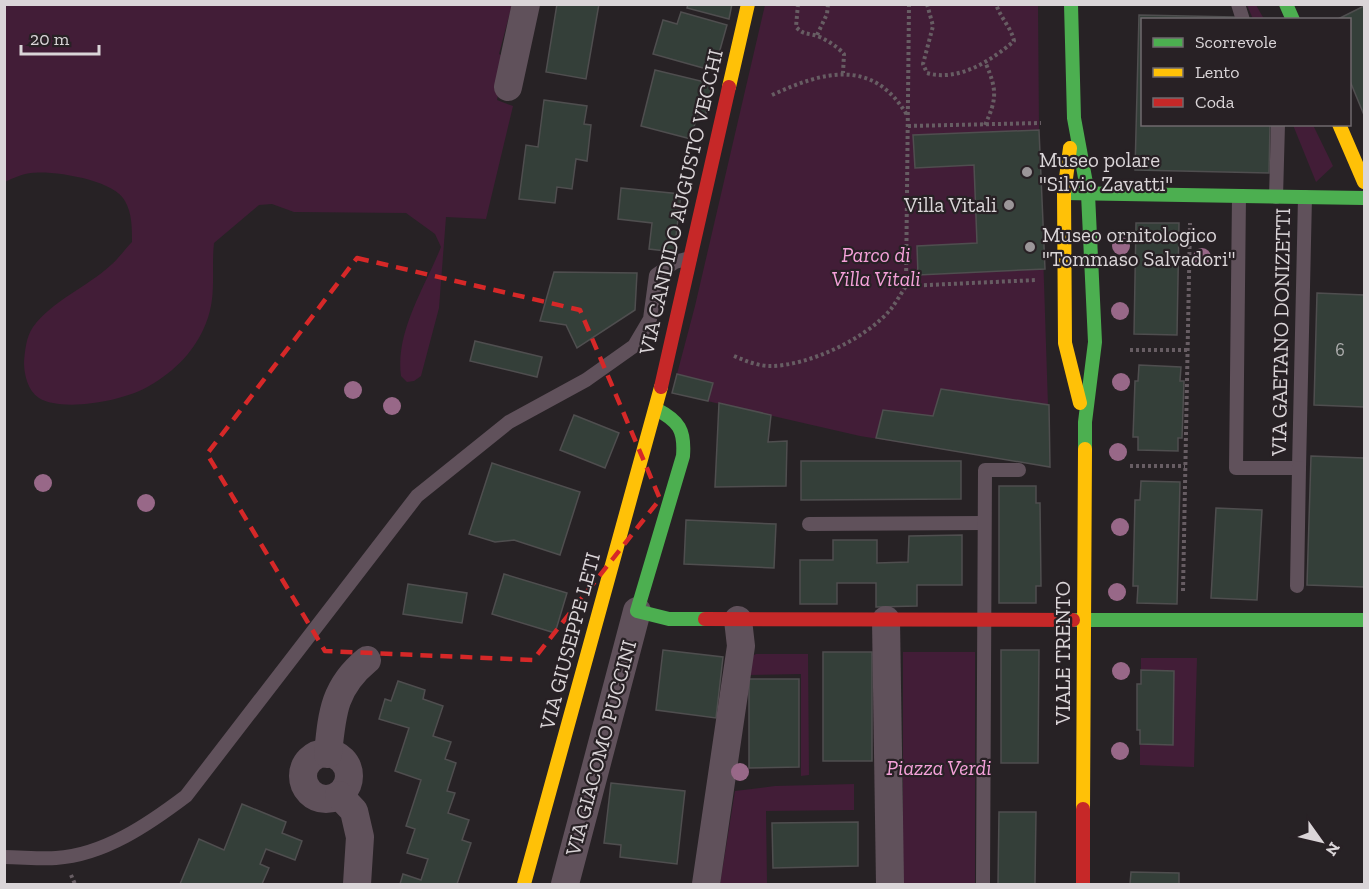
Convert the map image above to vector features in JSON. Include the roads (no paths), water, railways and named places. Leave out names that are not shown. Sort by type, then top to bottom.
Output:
[{"type":"main road","name":"VIA CANDIDO AUGUSTO VECCHI","points":[[656,410],[748,4]]},
{"type":"main road","name":"VIALE TRENTO","points":[[1071,4],[1074,118],[1088,194],[1095,342],[1085,422],[1083,885]]},
{"type":"main road","points":[[1286,4],[1292,18]]},
{"type":"main road","name":"VIALE TRENTO","points":[[1074,118],[1064,193],[1065,344],[1085,422]]},
{"type":"main road","points":[[1340,126],[1365,182]]},
{"type":"main road","name":"VIA GAETANO DONIZETTI","points":[[1064,193],[1365,198]]},
{"type":"main road","points":[[656,410],[674,418],[682,426],[685,439],[683,456],[637,611],[669,619],[738,620],[1365,620]]},
{"type":"main road","name":"VIA GIUSEPPE LETI","points":[[524,885],[656,410]]},
{"type":"street","points":[[508,87],[526,4]]},
{"type":"street","name":"VIA GIACOMO PUCCINI","points":[[566,885],[637,611]]},
{"type":"street","points":[[706,885],[741,646],[738,620]]},
{"type":"street","points":[[886,620],[890,885]]},
{"type":"street","points":[[328,754],[331,720],[338,695],[353,672],[368,660]]},
{"type":"street","points":[[328,754],[340,758],[347,769],[347,783],[339,795],[332,798],[318,798],[311,794],[303,782],[305,768],[314,757],[328,754]]},
{"type":"street","points":[[339,795],[354,811],[360,837],[357,885]]},
{"type":"lane","points":[[1276,197],[1278,126]]},
{"type":"lane","name":"VIA GAETANO DONIZETTI","points":[[1239,196],[1236,468],[1299,468]]},
{"type":"lane","name":"VIA GAETANO DONIZETTI","points":[[1297,586],[1305,197]]},
{"type":"lane","points":[[4,857],[58,858],[102,847],[149,824],[186,796],[417,496],[509,422],[586,380],[634,346],[650,319],[656,275],[675,262],[690,258]]},
{"type":"lane","points":[[983,885],[982,523],[985,470],[1019,470]]},
{"type":"lane","points":[[809,524],[982,523]]},
{"type":"place","name":"Museo polare \"Silvio Zavatti\"","points":[[1027,172]]},
{"type":"place","name":"Villa Vitali","points":[[1009,205]]},
{"type":"place","name":"Museo ornitologico \"Tommaso Salvadori\"","points":[[1030,247]]},
{"type":"park label","name":"Parco di Villa Vitali","points":[[876,267]]},
{"type":"park label","name":"Piazza Verdi","points":[[939,768]]}]
